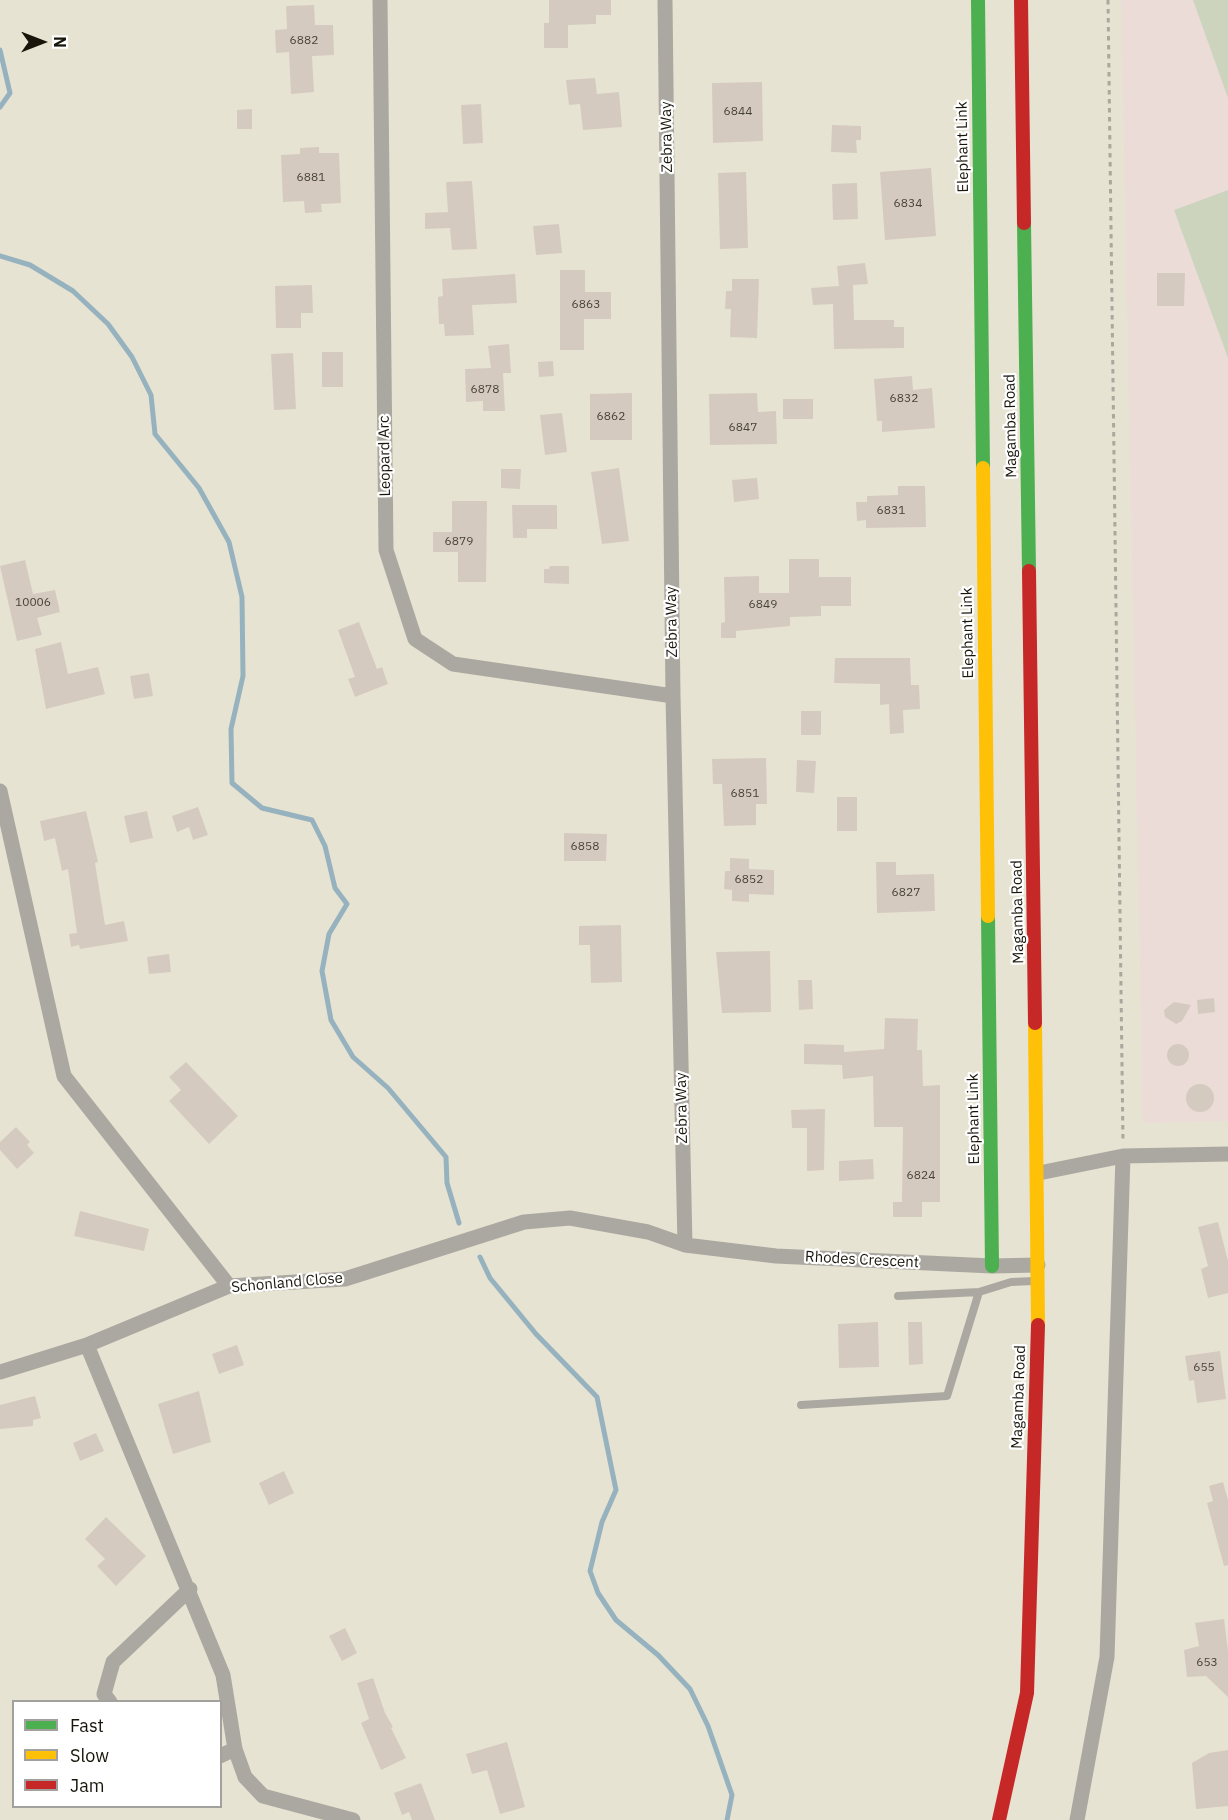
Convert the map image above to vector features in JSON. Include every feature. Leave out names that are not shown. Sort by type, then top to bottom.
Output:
[{"type":"main road","name":"Elephant Link","points":[[978,0],[992,1266]]},
{"type":"main road","name":"Magamba Road","points":[[999,1820],[1027,1693],[1039,1281],[1021,0]]},
{"type":"street","name":"Leopard Arc","points":[[380,0],[386,550],[415,639],[453,664],[673,696]]},
{"type":"street","name":"Zebra Way","points":[[666,0],[673,696],[685,1245]]},
{"type":"street","points":[[0,791],[64,1076],[229,1286]]},
{"type":"street","points":[[1039,1173],[1123,1156],[1228,1154]]},
{"type":"street","points":[[1077,1820],[1107,1657],[1123,1156]]},
{"type":"street","name":"Schonland Close","points":[[0,1372],[87,1345],[229,1286],[345,1279],[524,1222],[570,1218],[648,1232],[685,1245]]},
{"type":"street","name":"Rhodes Crescent","points":[[685,1245],[777,1256],[992,1266],[1038,1264]]},
{"type":"street","points":[[87,1345],[190,1588],[224,1675],[235,1749],[245,1777],[263,1796],[352,1820]]},
{"type":"street","points":[[109,1700],[104,1694],[113,1662],[190,1588]]},
{"type":"street","points":[[222,1755],[235,1749]]},
{"type":"lane","points":[[898,1296],[979,1292],[1011,1281],[1039,1281]]},
{"type":"lane","points":[[801,1405],[947,1396],[979,1292]]},
{"type":"path","points":[[1108,0],[1123,1156]]},
{"type":"shaded area","points":[[1121,0],[1228,0],[1228,1121],[1143,1123]]},
{"type":"green space","points":[[1193,0],[1228,0],[1228,98]]},
{"type":"green space","points":[[1228,190],[1228,358],[1174,210]]},
{"type":"building","points":[[549,0],[611,0],[611,15],[596,15],[596,24],[568,25],[568,48],[544,48],[544,23],[549,23]]},
{"type":"building","points":[[314,5],[315,25],[333,25],[334,55],[312,56],[314,92],[291,94],[289,52],[276,53],[275,30],[287,29],[286,6]]},
{"type":"building","points":[[595,78],[597,94],[619,92],[622,127],[583,130],[580,104],[569,105],[566,80]]},
{"type":"building","points":[[762,82],[763,141],[713,143],[712,83]]},
{"type":"building","points":[[481,104],[483,143],[463,144],[461,105]]},
{"type":"building","points":[[252,109],[252,129],[237,129],[237,110]]},
{"type":"building","points":[[832,125],[861,126],[861,140],[856,140],[857,153],[831,152]]},
{"type":"building","points":[[319,147],[319,153],[339,153],[341,203],[321,204],[322,212],[305,213],[304,201],[283,202],[281,155],[300,154],[300,148]]},
{"type":"building","points":[[931,168],[936,236],[885,240],[880,172]]},
{"type":"building","points":[[746,172],[748,248],[720,249],[718,173]]},
{"type":"building","points":[[472,181],[477,249],[452,250],[450,228],[425,229],[425,213],[448,212],[446,182]]},
{"type":"building","points":[[857,183],[858,219],[833,220],[832,184]]},
{"type":"building","points":[[559,224],[562,253],[536,255],[533,226]]},
{"type":"building","points":[[865,263],[868,284],[853,285],[854,320],[894,320],[894,327],[904,327],[904,348],[834,349],[833,304],[813,305],[811,288],[839,286],[837,266]]},
{"type":"building","points":[[560,270],[585,270],[585,292],[611,292],[611,319],[584,319],[584,350],[560,350]]},
{"type":"building","points":[[1157,273],[1185,273],[1184,306],[1157,306]]},
{"type":"building","points":[[515,274],[517,303],[472,305],[474,335],[445,336],[444,324],[439,324],[438,297],[443,296],[442,279]]},
{"type":"building","points":[[732,279],[759,279],[757,338],[730,337],[731,309],[725,309],[726,291],[732,291]]},
{"type":"building","points":[[312,285],[313,313],[301,313],[301,328],[276,328],[275,286]]},
{"type":"building","points":[[509,344],[511,373],[503,373],[505,411],[483,411],[483,401],[466,402],[465,369],[491,368],[488,346]]},
{"type":"building","points":[[322,352],[343,352],[343,387],[322,387]]},
{"type":"building","points":[[293,353],[296,409],[274,410],[271,354]]},
{"type":"building","points":[[553,361],[554,376],[539,377],[538,362]]},
{"type":"building","points":[[912,376],[913,390],[932,388],[935,428],[882,432],[882,421],[877,421],[874,379]]},
{"type":"building","points":[[632,393],[632,440],[590,440],[590,394]]},
{"type":"building","points":[[757,393],[758,412],[776,411],[777,444],[710,445],[709,394]]},
{"type":"building","points":[[783,399],[813,399],[813,419],[783,419]]},
{"type":"building","points":[[562,413],[567,452],[545,455],[540,415]]},
{"type":"building","points":[[619,468],[629,541],[602,544],[591,472]]},
{"type":"building","points":[[501,469],[521,469],[520,489],[501,488]]},
{"type":"building","points":[[757,478],[759,499],[734,502],[732,480]]},
{"type":"building","points":[[898,486],[925,486],[926,527],[866,528],[866,520],[857,521],[856,502],[867,502],[867,496],[898,495]]},
{"type":"building","points":[[452,501],[487,501],[486,582],[458,582],[458,552],[433,552],[433,532],[452,532]]},
{"type":"building","points":[[512,505],[557,505],[557,529],[527,529],[527,538],[513,538]]},
{"type":"building","points":[[789,559],[819,559],[819,577],[851,577],[851,606],[821,606],[821,616],[790,617],[790,626],[736,631],[736,638],[721,638],[721,623],[725,622],[724,577],[759,576],[759,593],[789,593]]},
{"type":"building","points":[[25,560],[33,594],[55,590],[60,612],[37,618],[42,635],[17,641],[0,566]]},
{"type":"building","points":[[550,566],[569,566],[569,584],[544,583],[544,569],[549,569]]},
{"type":"building","points":[[359,622],[377,669],[382,667],[388,684],[355,697],[348,679],[355,677],[338,630]]},
{"type":"building","points":[[61,642],[68,674],[98,667],[105,694],[46,709],[35,649]]},
{"type":"building","points":[[835,658],[910,658],[911,685],[919,685],[920,709],[903,710],[904,733],[890,734],[889,704],[880,705],[880,684],[834,683]]},
{"type":"building","points":[[149,673],[153,696],[134,699],[130,676]]},
{"type":"building","points":[[801,711],[821,711],[821,735],[801,735]]},
{"type":"building","points":[[766,758],[767,804],[756,804],[756,825],[724,826],[722,784],[713,784],[712,759]]},
{"type":"building","points":[[797,760],[816,761],[814,793],[796,792]]},
{"type":"building","points":[[837,797],[857,797],[857,831],[837,831]]},
{"type":"building","points":[[198,807],[208,835],[193,840],[189,827],[177,832],[172,816]]},
{"type":"building","points":[[86,811],[98,862],[95,863],[105,925],[124,921],[128,941],[80,949],[79,945],[71,947],[69,934],[77,933],[68,869],[62,871],[55,838],[44,841],[40,821]]},
{"type":"building","points":[[147,811],[153,838],[130,843],[124,816]]},
{"type":"building","points":[[564,833],[607,834],[606,861],[564,861]]},
{"type":"building","points":[[730,858],[749,859],[749,869],[774,870],[774,895],[749,894],[749,902],[732,901],[732,890],[724,889],[725,871],[730,871]]},
{"type":"building","points":[[876,862],[896,862],[896,875],[934,874],[935,911],[877,913]]},
{"type":"building","points":[[621,925],[622,982],[591,983],[590,945],[579,945],[579,926]]},
{"type":"building","points":[[770,951],[771,1012],[722,1013],[716,952]]},
{"type":"building","points":[[169,954],[171,972],[149,974],[147,957]]},
{"type":"building","points":[[798,980],[812,980],[813,1009],[799,1010]]},
{"type":"building","points":[[1214,998],[1215,1012],[1198,1014],[1197,1000]]},
{"type":"building","points":[[1174,1002],[1191,1005],[1182,1021],[1176,1024],[1165,1017],[1164,1010]]},
{"type":"building","points":[[885,1018],[918,1019],[917,1050],[922,1050],[923,1086],[940,1085],[940,1202],[922,1202],[922,1217],[893,1217],[893,1202],[902,1202],[903,1127],[874,1127],[873,1076],[843,1079],[842,1065],[804,1064],[804,1044],[844,1045],[844,1052],[884,1049]]},
{"type":"building","points":[[1178,1044],[1186,1047],[1189,1055],[1186,1063],[1178,1066],[1170,1063],[1167,1055],[1170,1047]]},
{"type":"building","points":[[186,1062],[238,1116],[209,1144],[169,1101],[181,1090],[169,1077]]},
{"type":"building","points":[[1200,1084],[1210,1088],[1214,1098],[1210,1108],[1200,1112],[1190,1108],[1186,1098],[1190,1088]]},
{"type":"building","points":[[825,1109],[824,1170],[807,1171],[807,1128],[792,1128],[791,1110]]},
{"type":"building","points":[[16,1127],[30,1142],[27,1145],[34,1153],[17,1169],[0,1150],[0,1142]]},
{"type":"building","points":[[873,1159],[874,1179],[839,1181],[839,1161]]},
{"type":"building","points":[[80,1211],[149,1229],[144,1251],[74,1236]]},
{"type":"building","points":[[1218,1222],[1228,1261],[1228,1293],[1208,1298],[1201,1269],[1208,1266],[1198,1227]]},
{"type":"building","points":[[878,1322],[879,1367],[839,1368],[838,1324]]},
{"type":"building","points":[[908,1322],[922,1322],[923,1364],[909,1365]]},
{"type":"building","points":[[237,1345],[244,1365],[219,1374],[212,1354]]},
{"type":"building","points":[[1220,1351],[1226,1399],[1197,1403],[1194,1380],[1189,1381],[1185,1356]]},
{"type":"building","points":[[199,1391],[211,1442],[173,1454],[158,1404]]},
{"type":"building","points":[[35,1396],[41,1418],[33,1420],[33,1426],[0,1429],[0,1405]]},
{"type":"building","points":[[96,1433],[104,1451],[80,1461],[73,1443]]},
{"type":"building","points":[[284,1471],[294,1493],[269,1505],[259,1483]]},
{"type":"building","points":[[1223,1482],[1228,1500],[1228,1565],[1224,1566],[1207,1503],[1213,1501],[1209,1486]]},
{"type":"building","points":[[106,1517],[146,1556],[116,1586],[97,1566],[105,1559],[85,1539]]},
{"type":"building","points":[[1224,1619],[1228,1651],[1228,1697],[1206,1676],[1187,1677],[1184,1650],[1199,1646],[1195,1623]]},
{"type":"building","points":[[345,1628],[357,1653],[342,1661],[329,1636]]},
{"type":"building","points":[[373,1678],[385,1713],[393,1727],[391,1728],[406,1758],[381,1770],[361,1723],[369,1719],[357,1683]]},
{"type":"building","points":[[507,1742],[525,1807],[500,1814],[487,1770],[472,1774],[466,1754]]},
{"type":"building","points":[[1228,1750],[1228,1806],[1196,1809],[1192,1763],[1209,1753]]},
{"type":"building","points":[[421,1783],[435,1820],[412,1820],[409,1812],[402,1815],[394,1793]]},
{"type":"waterway","points":[[0,50],[10,93],[0,107]]},
{"type":"waterway","points":[[0,256],[30,265],[73,291],[108,324],[132,357],[151,395],[155,434],[199,488],[229,542],[242,597],[243,676],[231,729],[232,783],[262,808],[312,820],[325,846],[335,888],[347,904],[329,934],[322,971],[331,1020],[353,1057],[388,1088],[446,1157],[447,1183],[459,1223]]},
{"type":"waterway","points":[[480,1257],[490,1278],[536,1334],[597,1397],[616,1490],[602,1522],[590,1571],[598,1593],[616,1620],[658,1655],[690,1689],[708,1726],[732,1795],[727,1820]]},
{"type":"traffic: fast","points":[[978,0],[983,468]]},
{"type":"traffic: fast","points":[[1024,223],[1029,571]]},
{"type":"traffic: fast","points":[[988,916],[992,1266]]},
{"type":"traffic: slow","points":[[983,468],[988,916]]},
{"type":"traffic: slow","points":[[1035,1023],[1038,1325]]},
{"type":"traffic: jam","points":[[1021,0],[1024,223]]},
{"type":"traffic: jam","points":[[1029,571],[1035,1023]]},
{"type":"traffic: jam","points":[[999,1820],[1027,1693],[1038,1325]]}]
